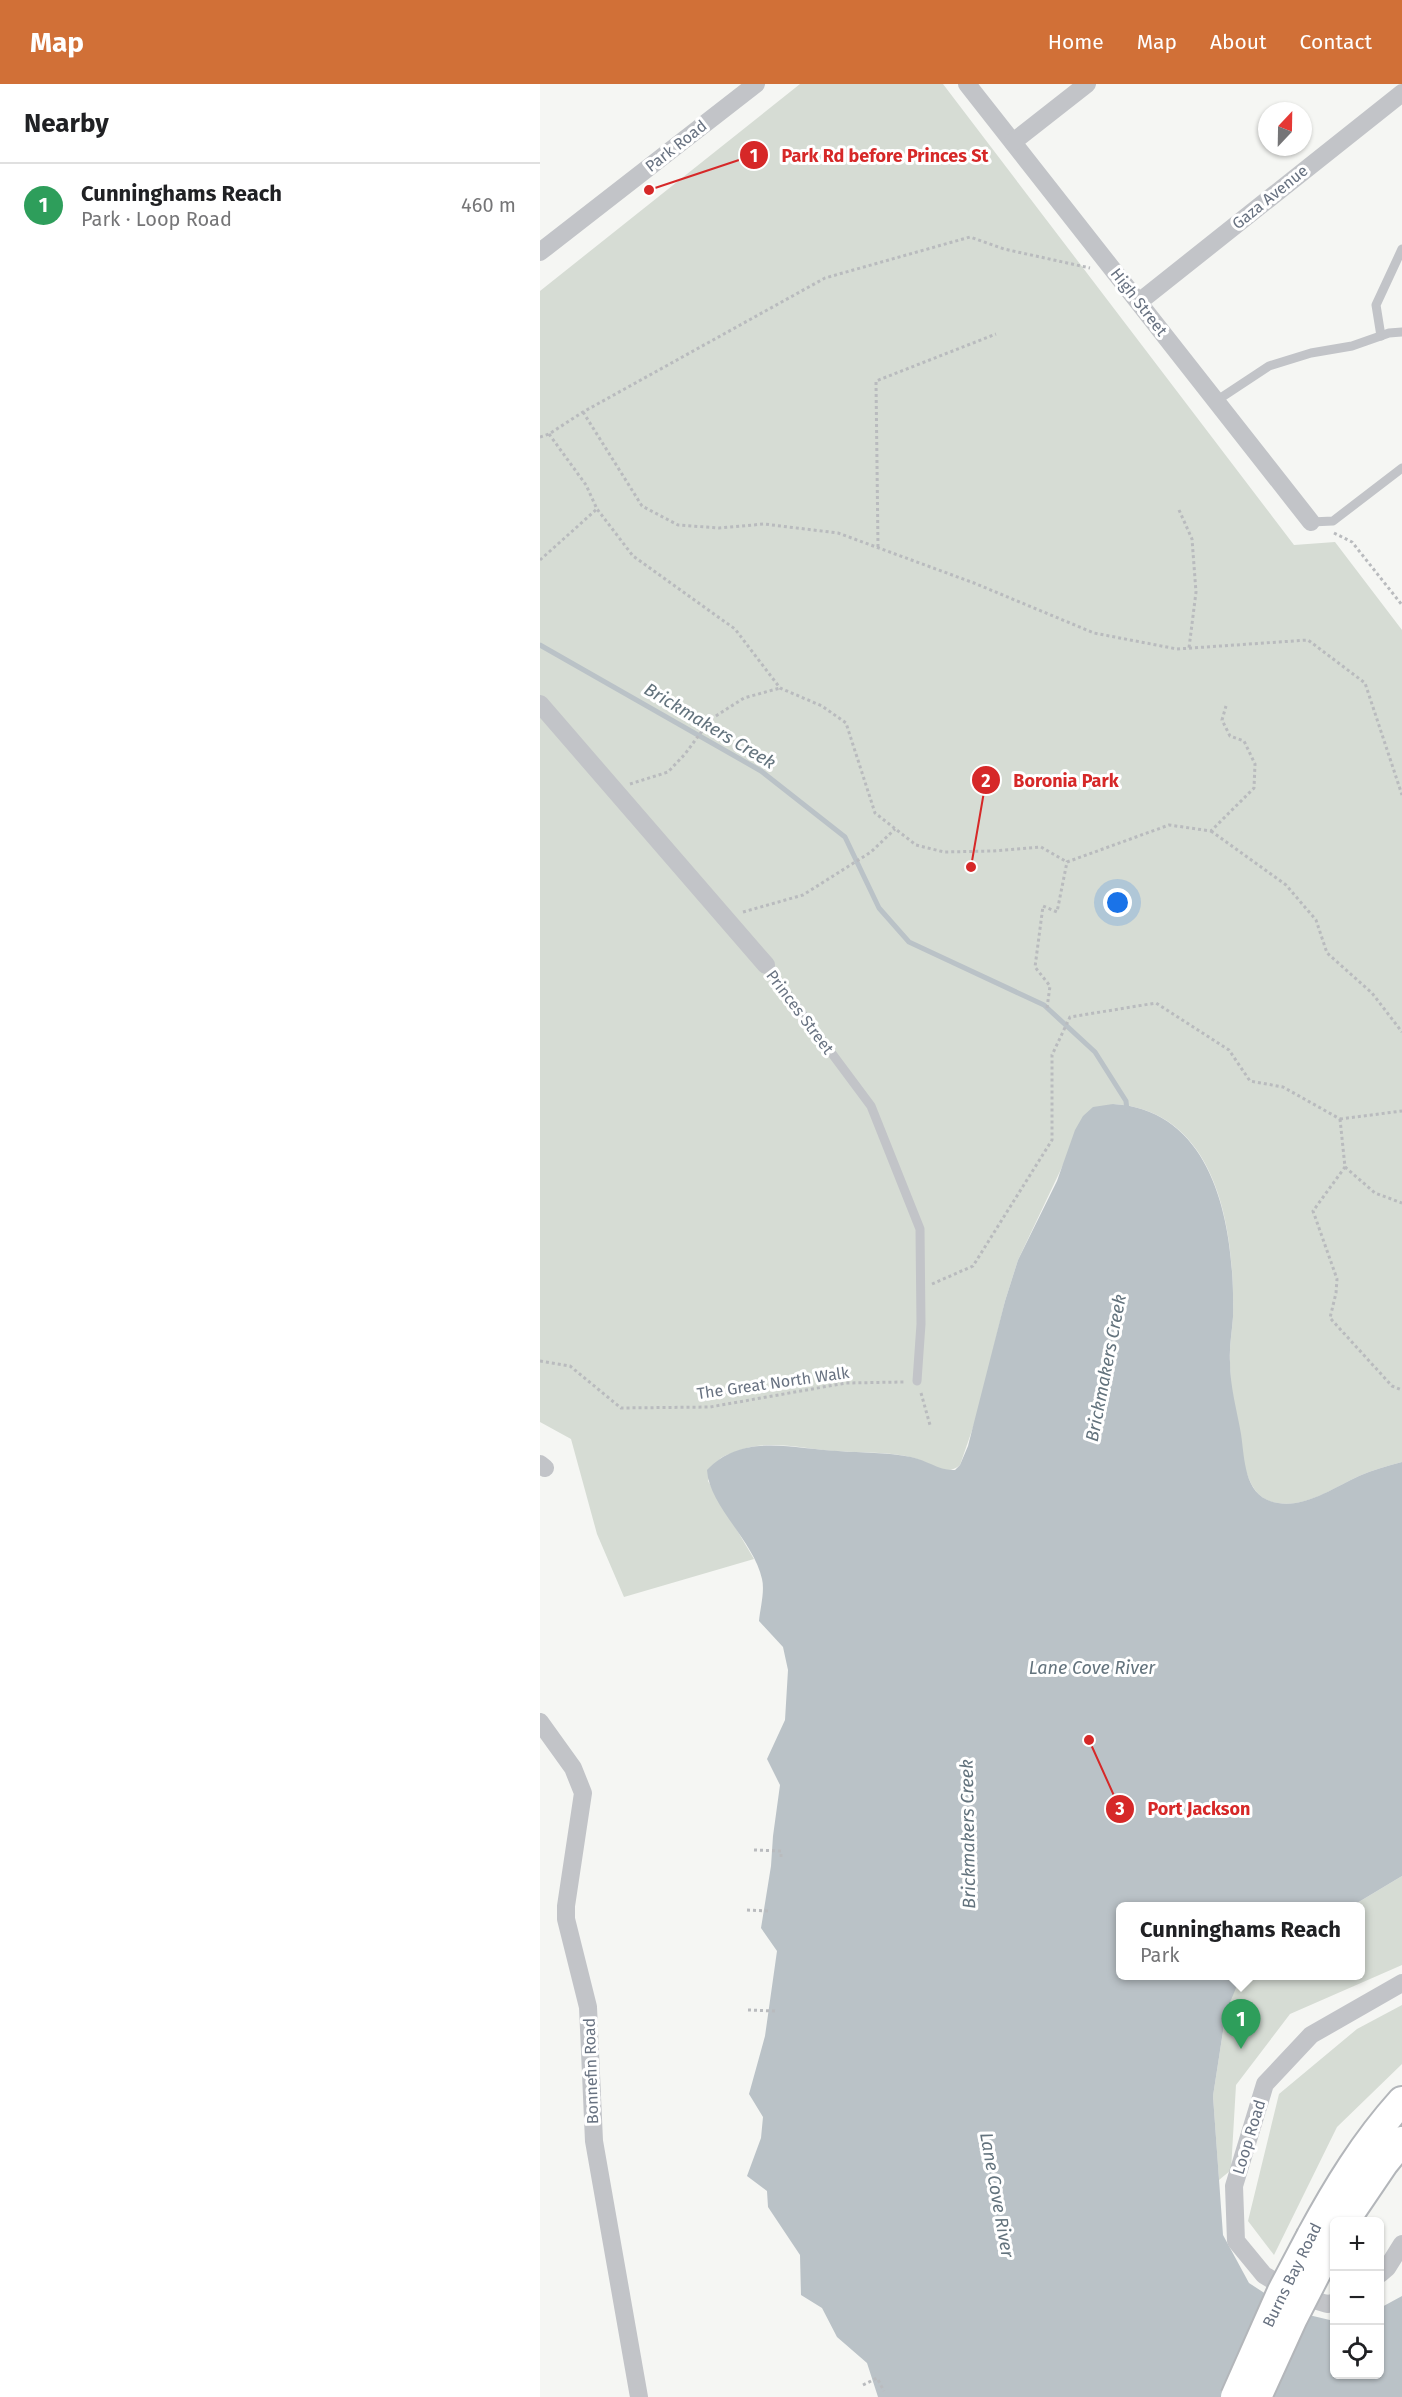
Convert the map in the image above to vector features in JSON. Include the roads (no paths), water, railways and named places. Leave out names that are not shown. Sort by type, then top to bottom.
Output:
[{"type":"main road","name":"Burns Bay Road","points":[[1332,2217],[1335,2192],[1365,2145],[1402,2101]]},
{"type":"main road","name":"Burns Bay Road","points":[[1344,2217],[1402,2141]]},
{"type":"main road","name":"Burns Bay Road","points":[[1235,2397],[1282,2291],[1330,2235]]},
{"type":"main road","name":"Burns Bay Road","points":[[1257,2397],[1330,2235]]},
{"type":"street","name":"Park Road","points":[[540,252],[756,84]]},
{"type":"street","name":"High Street","points":[[967,84],[1311,522]]},
{"type":"street","points":[[1013,142],[1087,84]]},
{"type":"street","name":"Gaza Avenue","points":[[1139,302],[1402,93]]},
{"type":"street","name":"Princes Street","points":[[540,704],[766,965]]},
{"type":"street","name":"Bonnefin Road","points":[[540,1722],[573,1768],[583,1793],[566,1919],[588,2007],[594,2141],[639,2397]]},
{"type":"street","name":"Loop Road","points":[[1330,2304],[1297,2295],[1264,2275],[1236,2241],[1234,2186],[1266,2084],[1311,2034],[1402,1983]]},
{"type":"street","points":[[1384,2271],[1402,2244]]},
{"type":"lane","points":[[1381,336],[1376,305],[1402,249]]},
{"type":"lane","points":[[1216,401],[1269,366],[1311,353],[1352,346],[1381,336],[1402,332]]},
{"type":"lane","points":[[1311,522],[1333,521],[1402,468]]},
{"type":"lane","name":"Princes Street","points":[[766,965],[871,1106],[920,1229],[922,1289],[917,1382]]},
{"type":"water","name":"Lane Cove River","points":[[1113,1104],[1148,1111],[1176,1128],[1198,1152],[1213,1181],[1224,1214],[1230,1249],[1233,1284],[1230,1345],[1232,1389],[1248,1477],[1258,1494],[1278,1503],[1288,1504],[1309,1500],[1364,1474],[1402,1462],[1402,1876],[1359,1902],[1116,1902],[1116,1980],[1239,1980],[1226,2012],[1213,2096],[1223,2235],[1249,2283],[1292,2311],[1330,2320],[1330,2379],[1384,2379],[1384,2306],[1402,2296],[1402,2397],[878,2397],[867,2363],[837,2337],[822,2308],[801,2295],[800,2255],[768,2207],[767,2191],[747,2176],[761,2138],[763,2117],[749,2094],[765,2036],[777,1951],[761,1928],[780,1785],[767,1759],[785,1720],[788,1670],[783,1647],[759,1621],[763,1589],[757,1565],[715,1497],[707,1470],[721,1458],[736,1451],[752,1447],[786,1446],[902,1455],[917,1458],[944,1469],[955,1470],[960,1465],[968,1446],[1005,1301],[1018,1260],[1057,1181],[1075,1130],[1083,1116],[1093,1107]]},
{"type":"waterway","name":"Brickmakers Creek","points":[[540,645],[761,771],[845,837],[879,908],[909,942],[1044,1005],[1095,1052],[1126,1101],[1127,1111]]},
{"type":"place","name":"Park Rd before Princes St","points":[[649,190]]},
{"type":"place","name":"Boronia Park","points":[[971,867]]},
{"type":"place","name":"Port Jackson","points":[[1089,1740]]},
{"type":"place","name":"Cunninghams Reach","points":[[1241,2049]]}]
